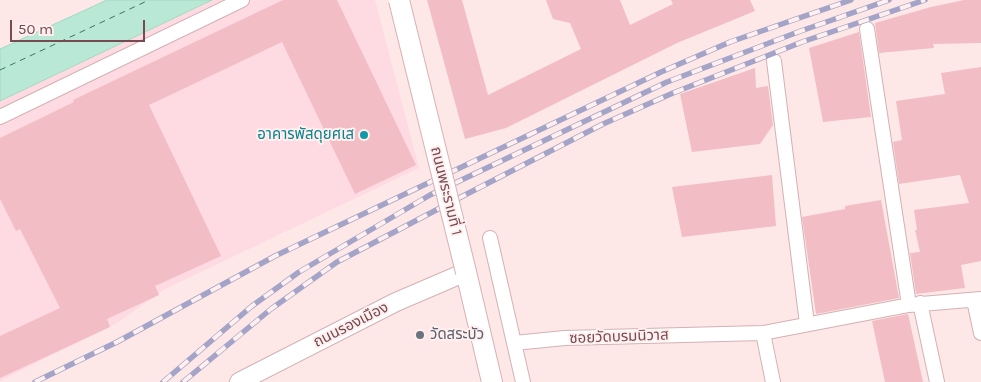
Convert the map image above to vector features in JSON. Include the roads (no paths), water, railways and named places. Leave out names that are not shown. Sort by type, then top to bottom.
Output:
[{"type":"main road","name":"ถนนพระรามที่ 1","points":[[399,0],[492,382]]},
{"type":"street","points":[[0,116],[242,0]]},
{"type":"street","points":[[867,30],[914,304],[937,382]]},
{"type":"street","points":[[774,62],[807,324]]},
{"type":"street","points":[[490,238],[523,382]]},
{"type":"street","name":"ถนนรองเมือง","points":[[239,382],[396,302],[466,272]]},
{"type":"street","points":[[978,300],[981,333]]},
{"type":"street","name":"ซอยวัดบรมนิวาส","points":[[514,343],[565,338],[763,333],[914,304],[978,300]]},
{"type":"street","points":[[763,333],[773,382]]},
{"type":"railway","points":[[35,382],[117,342],[275,256],[661,72],[730,42],[851,0]]},
{"type":"railway","points":[[163,382],[252,306],[299,272],[430,195],[667,82],[798,32],[889,0]]},
{"type":"railway","points":[[183,382],[271,309],[337,262],[461,197],[603,124],[673,93],[802,42],[925,0]]},
{"type":"place","name":"อาคารพัสดุยศเส","points":[[364,135]]},
{"type":"place","name":"วัดสระบัว","points":[[420,335]]}]
